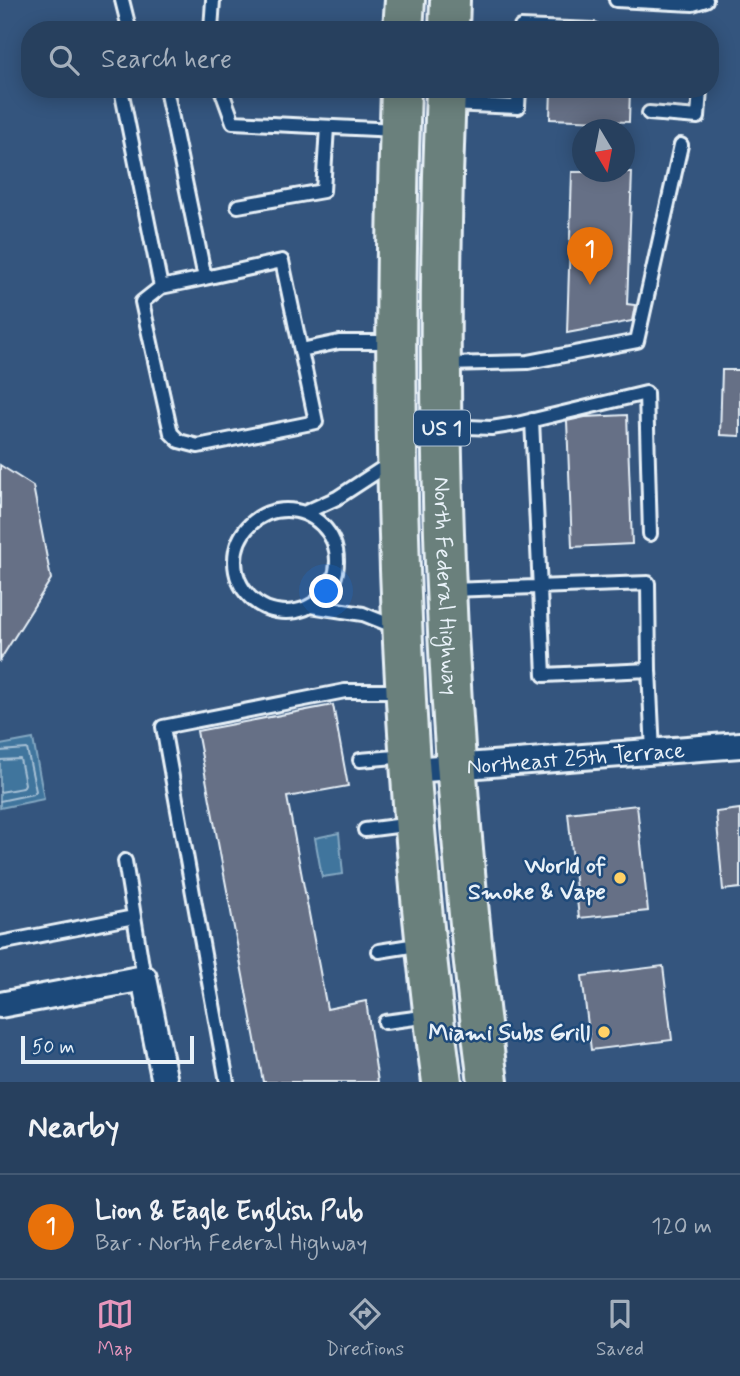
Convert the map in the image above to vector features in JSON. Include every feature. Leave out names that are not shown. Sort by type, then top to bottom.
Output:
[{"type":"main road","points":[[404,21],[405,0]]},
{"type":"main road","points":[[449,21],[450,0]]},
{"type":"main road","name":"North Federal Highway","points":[[401,98],[395,245],[403,630],[411,763],[434,1015],[436,1081]]},
{"type":"main road","name":"North Federal Highway","points":[[446,98],[440,251],[447,590],[468,914],[488,1082]]},
{"type":"street","name":"Northeast 25th Terrace","points":[[411,763],[458,767],[740,745]]},
{"type":"street","points":[[0,1005],[144,978],[165,1082]]},
{"type":"lane","points":[[122,0],[128,21]]},
{"type":"lane","points":[[212,21],[213,0]]},
{"type":"lane","points":[[617,0],[693,4],[706,0]]},
{"type":"lane","points":[[123,98],[161,287]]},
{"type":"lane","points":[[168,98],[205,278]]},
{"type":"lane","points":[[224,98],[233,122],[400,130]]},
{"type":"lane","points":[[453,98],[518,107],[518,98]]},
{"type":"lane","points":[[649,113],[698,117],[699,98]]},
{"type":"lane","points":[[238,206],[323,191],[327,127]]},
{"type":"lane","points":[[442,364],[528,362],[637,341],[681,145]]},
{"type":"lane","points":[[282,261],[316,422],[198,446],[179,441],[171,433],[142,302],[161,287],[282,261]]},
{"type":"lane","points":[[301,350],[339,342],[397,342]]},
{"type":"lane","points":[[442,426],[491,428],[646,393],[650,534]]},
{"type":"lane","points":[[532,420],[544,675],[649,670]]},
{"type":"lane","points":[[304,513],[337,498],[398,458]]},
{"type":"lane","points":[[311,606],[333,582],[336,550],[330,534],[319,522],[304,513],[289,510],[258,518],[246,528],[238,542],[234,558],[239,581],[252,600],[280,612],[311,606],[363,614],[403,630]]},
{"type":"lane","points":[[447,590],[648,583],[653,752]]},
{"type":"lane","points":[[227,1082],[163,727],[345,691],[407,691]]},
{"type":"lane","points":[[360,760],[411,763]]},
{"type":"lane","points":[[365,830],[416,823]]},
{"type":"lane","points":[[125,861],[144,978]]},
{"type":"lane","points":[[0,943],[134,917]]},
{"type":"lane","points":[[379,951],[426,944]]},
{"type":"lane","points":[[385,1022],[434,1015]]},
{"type":"water","points":[[33,739],[44,799],[0,808],[0,745]]},
{"type":"water","points":[[339,833],[343,874],[322,877],[315,838]]},
{"type":"building","points":[[551,98],[630,98],[629,119],[550,119]]},
{"type":"building","points":[[572,172],[572,182],[632,182],[627,304],[635,305],[632,321],[567,333]]},
{"type":"building","points":[[722,370],[740,370],[740,436],[720,435]]},
{"type":"building","points":[[627,415],[632,544],[572,547],[567,421],[585,417]]},
{"type":"building","points":[[0,465],[33,486],[51,579],[0,660]]},
{"type":"building","points":[[333,705],[348,786],[287,797],[327,1009],[366,1001],[378,1082],[263,1082],[197,731]]},
{"type":"building","points":[[637,805],[648,911],[579,918],[568,813]]},
{"type":"building","points":[[740,809],[740,888],[723,890],[716,812]]},
{"type":"building","points":[[663,966],[672,1040],[591,1050],[582,976]]},
{"type":"place","name":"Lion & Eagle English Pub","points":[[590,285]]},
{"type":"place","name":"World of Smoke & Vape","points":[[620,878]]},
{"type":"place","name":"Miami Subs Grill","points":[[604,1032]]}]
